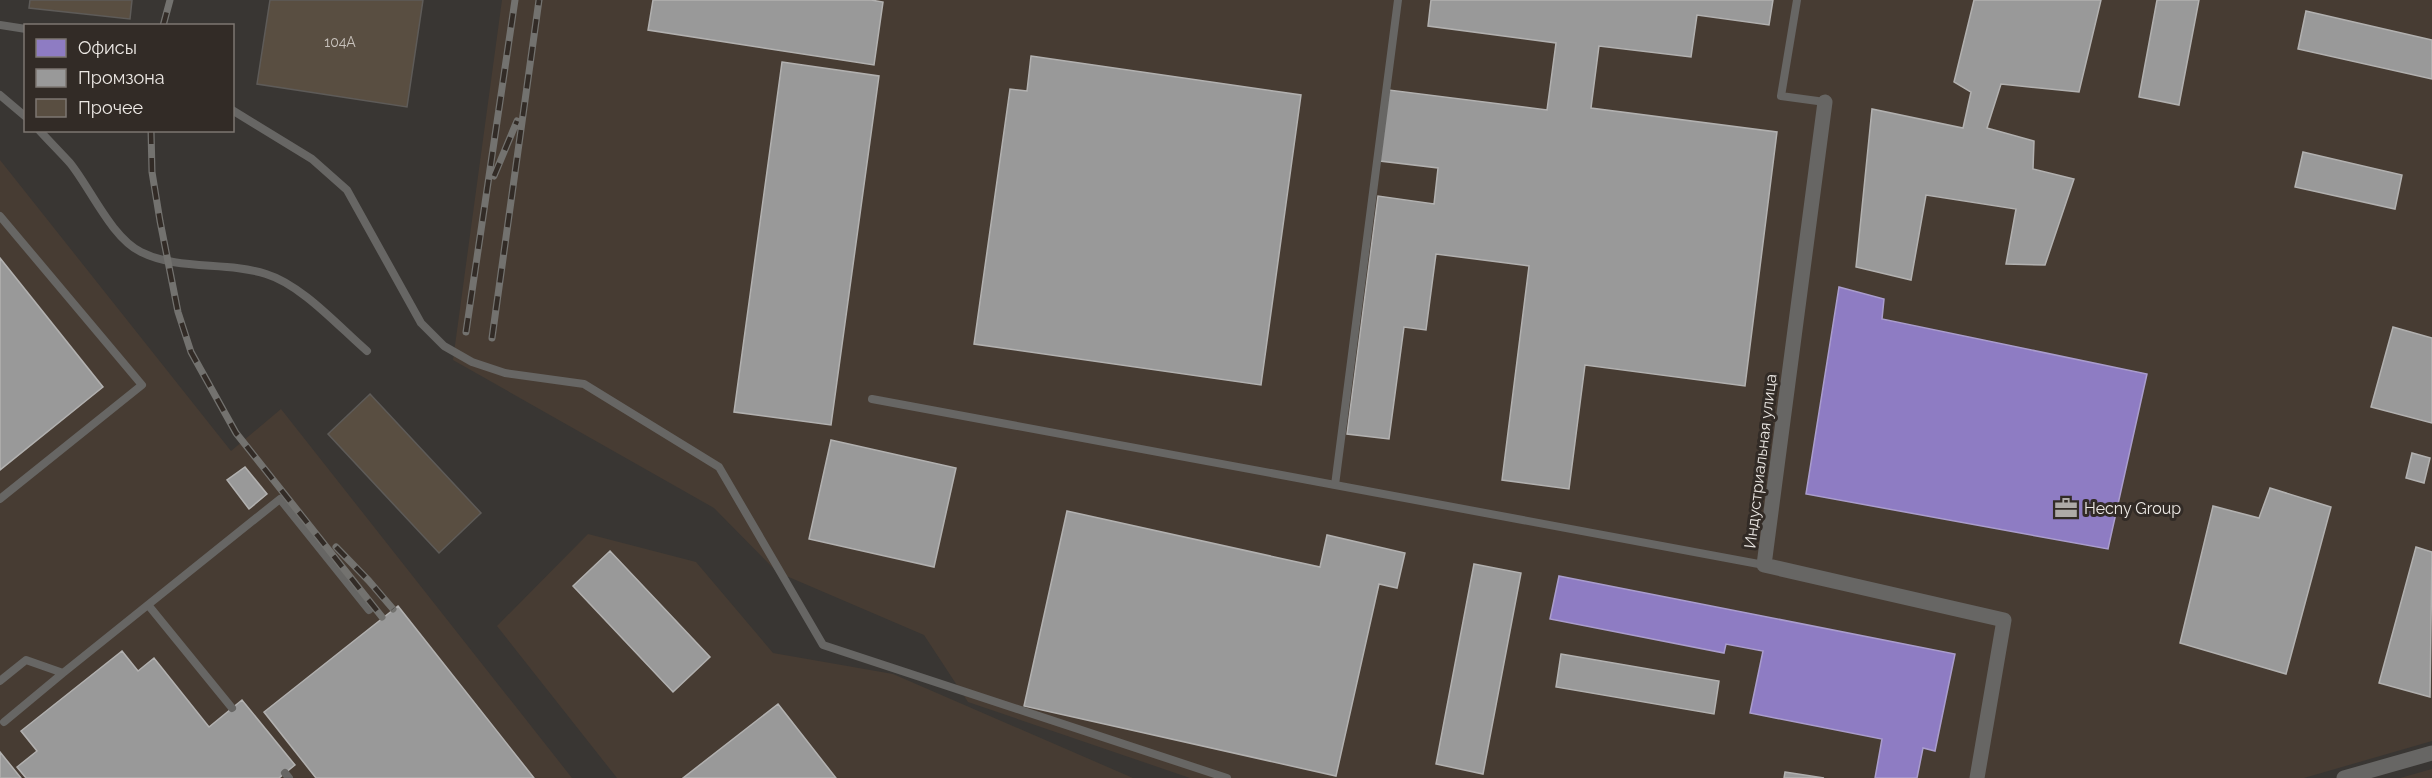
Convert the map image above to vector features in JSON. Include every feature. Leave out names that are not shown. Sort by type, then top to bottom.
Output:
[{"type":"street","name":"Индустриальная улица","points":[[1825,102],[1764,565],[2004,620],[1977,778]]},
{"type":"street","points":[[2344,778],[2432,753]]},
{"type":"lane","points":[[1335,485],[1398,0]]},
{"type":"lane","points":[[1797,0],[1781,96],[1825,102]]},
{"type":"lane","points":[[0,25],[24,29]]},
{"type":"lane","points":[[0,95],[24,115]]},
{"type":"lane","points":[[234,111],[312,159],[347,190],[420,323],[444,346],[472,362],[505,374],[584,384],[718,467],[823,645],[1227,778]]},
{"type":"lane","points":[[41,132],[70,164],[127,243],[141,252],[169,261],[222,266],[267,274],[297,290],[367,351]]},
{"type":"lane","points":[[0,216],[142,385],[0,499]]},
{"type":"lane","points":[[872,399],[1764,565]]},
{"type":"lane","points":[[4,722],[280,499],[369,610]]},
{"type":"lane","points":[[149,606],[232,708]]},
{"type":"lane","points":[[0,681],[26,660],[63,673]]},
{"type":"shaded area","points":[[502,0],[2432,0],[2432,741],[2304,778],[1190,778],[968,702],[924,635],[777,572],[714,508],[453,360]]},
{"type":"shaded area","points":[[0,160],[231,451],[281,409],[572,778],[0,778]]},
{"type":"shaded area","points":[[588,534],[696,562],[773,653],[893,674],[1133,778],[617,778],[497,626]]},
{"type":"shaded area","points":[[2432,769],[2432,778],[2400,778]]},
{"type":"building: Офисы","points":[[1839,287],[1884,299],[1882,319],[2147,374],[2108,549],[1806,494]]},
{"type":"building: Офисы","points":[[1559,576],[1955,654],[1935,751],[1923,748],[1917,778],[1875,778],[1882,739],[1750,713],[1763,651],[1726,644],[1724,653],[1550,619]]},
{"type":"building: Промзона","points":[[653,0],[871,0],[883,2],[874,65],[648,30]]},
{"type":"building: Промзона","points":[[1431,0],[1773,0],[1769,25],[1697,15],[1691,57],[1599,46],[1591,108],[1777,132],[1745,386],[1585,365],[1569,489],[1502,480],[1529,266],[1436,254],[1426,330],[1404,327],[1389,439],[1347,434],[1378,196],[1434,204],[1438,168],[1380,161],[1389,90],[1547,110],[1556,43],[1428,26]]},
{"type":"building: Промзона","points":[[1974,0],[2101,0],[2079,92],[2001,84],[1987,128],[2034,141],[2033,169],[2074,179],[2045,265],[2006,264],[2016,209],[1926,195],[1911,280],[1856,267],[1872,109],[1963,128],[1971,92],[1954,82]]},
{"type":"building: Промзона","points":[[2157,0],[2199,0],[2179,105],[2139,97]]},
{"type":"building: Промзона","points":[[2306,11],[2432,40],[2432,79],[2298,49]]},
{"type":"building: Промзона","points":[[1031,56],[1301,95],[1261,385],[974,344],[1010,89],[1027,91]]},
{"type":"building: Промзона","points":[[782,62],[879,76],[831,425],[734,412]]},
{"type":"building: Промзона","points":[[2303,152],[2402,175],[2395,209],[2295,187]]},
{"type":"building: Промзона","points":[[0,258],[103,387],[0,470]]},
{"type":"building: Промзона","points":[[2393,327],[2432,338],[2432,423],[2371,407]]},
{"type":"building: Промзона","points":[[831,440],[956,468],[934,567],[809,539]]},
{"type":"building: Промзона","points":[[2412,453],[2430,458],[2424,483],[2406,478]]},
{"type":"building: Промзона","points":[[245,467],[267,494],[249,509],[227,480]]},
{"type":"building: Промзона","points":[[2270,488],[2331,507],[2286,674],[2180,643],[2213,506],[2259,518]]},
{"type":"building: Промзона","points":[[1067,511],[1320,567],[1327,535],[1405,553],[1397,588],[1379,584],[1336,776],[1024,706]]},
{"type":"building: Промзона","points":[[2416,547],[2432,552],[2430,697],[2379,683]]},
{"type":"building: Промзона","points":[[610,551],[710,657],[673,692],[573,586]]},
{"type":"building: Промзона","points":[[1474,564],[1521,573],[1483,774],[1436,764]]},
{"type":"building: Промзона","points":[[398,606],[534,778],[316,778],[264,712]]},
{"type":"building: Промзона","points":[[122,651],[138,671],[154,658],[209,727],[242,700],[295,765],[279,778],[26,778],[17,767],[37,751],[21,731]]},
{"type":"building: Промзона","points":[[1561,654],[1719,681],[1714,714],[1556,687]]},
{"type":"building: Промзона","points":[[778,704],[836,778],[683,778]]},
{"type":"building: Промзона","points":[[0,752],[21,778],[0,778]]},
{"type":"building: Промзона","points":[[1785,772],[1824,778],[1784,778]]},
{"type":"building: Прочее","points":[[30,0],[132,0],[130,19],[29,8]]},
{"type":"building: Прочее","points":[[270,0],[423,0],[407,107],[257,84]]},
{"type":"building: Прочее","points":[[370,394],[481,513],[439,553],[328,434]]},
{"type":"railway","points":[[164,24],[170,0]]},
{"type":"railway","points":[[466,332],[515,0]]},
{"type":"railway","points":[[492,338],[539,0]]},
{"type":"railway","points":[[494,176],[517,121]]},
{"type":"railway","points":[[151,132],[152,172],[160,221],[178,312],[191,352],[236,433],[382,617]]},
{"type":"railway","points":[[336,547],[393,609]]},
{"type":"place","name":"Hecny Group","points":[[2066,508]]}]
